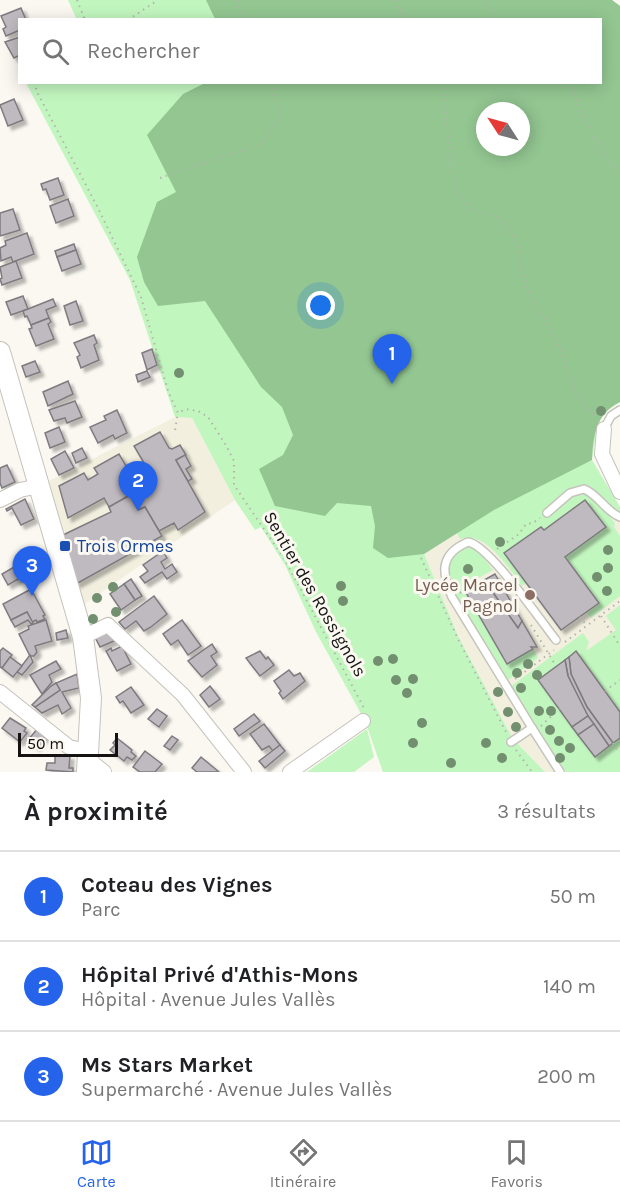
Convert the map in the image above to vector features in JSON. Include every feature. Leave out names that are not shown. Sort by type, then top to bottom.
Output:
[{"type":"main road","points":[[0,352],[83,636],[91,698],[87,765]]},
{"type":"street","points":[[604,429],[602,454],[620,492]]},
{"type":"street","points":[[0,501],[20,490],[39,486]]},
{"type":"street","points":[[83,636],[108,625],[183,695],[244,772]]},
{"type":"street","points":[[0,692],[69,747],[82,750],[87,765],[104,772]]},
{"type":"street","points":[[290,772],[364,715]]},
{"type":"lane","points":[[604,429],[611,416],[620,410]]},
{"type":"lane","points":[[547,513],[570,493],[584,489],[597,496],[613,514],[620,518]]},
{"type":"lane","points":[[556,640],[499,566],[478,546],[468,542],[451,553],[444,571],[452,597],[560,772]]},
{"type":"lane","points":[[511,742],[533,730]]},
{"type":"path","points":[[76,0],[84,18]]},
{"type":"path","points":[[131,18],[158,0]]},
{"type":"path","points":[[237,0],[243,18]]},
{"type":"path","points":[[394,0],[397,7],[408,18]]},
{"type":"path","points":[[484,0],[495,18]]},
{"type":"path","points":[[38,84],[36,90],[98,208],[141,297],[168,391],[178,413],[175,430]]},
{"type":"path","points":[[160,178],[263,143],[280,117],[272,84]]},
{"type":"path","points":[[443,84],[457,194],[470,209],[499,217],[521,250],[522,275],[528,292],[560,346],[571,381],[580,399],[604,429]]},
{"type":"path","points":[[571,84],[585,122],[620,177]]},
{"type":"path","name":"Sentier des Rossignols","points":[[178,413],[186,410],[198,411],[208,417],[227,447],[234,461],[234,484],[285,560],[364,715]]},
{"type":"path","points":[[495,551],[519,534],[526,524],[533,523]]},
{"type":"path","points":[[421,558],[458,639],[511,742],[532,772]]},
{"type":"path","points":[[567,640],[620,601]]},
{"type":"path","points":[[601,616],[620,646]]},
{"type":"path","points":[[580,617],[587,626]]},
{"type":"path","points":[[542,644],[556,666]]},
{"type":"path","points":[[508,684],[554,650]]},
{"type":"path","points":[[605,691],[620,680]]},
{"type":"path","points":[[533,730],[559,709]]},
{"type":"path","points":[[613,743],[617,750],[620,748]]},
{"type":"shaded area","points":[[175,417],[192,418],[235,500],[83,605],[49,481]]},
{"type":"shaded area","name":"Lycée Marcel Pagnol","points":[[592,460],[620,507],[620,772],[545,772],[513,739],[458,636],[424,554],[470,524]]},
{"type":"green space","points":[[68,0],[612,0],[620,6],[620,402],[608,410],[597,424],[592,460],[620,507],[620,512],[615,510],[611,518],[620,536],[620,596],[591,618],[586,612],[565,557],[605,527],[585,500],[544,530],[541,527],[504,553],[526,583],[522,586],[504,561],[488,545],[479,540],[460,539],[457,533],[424,554],[458,636],[513,739],[545,772],[383,772],[365,721],[316,632],[285,565],[261,527],[255,530],[235,500],[192,418],[175,417],[130,280],[27,84],[602,84],[602,18],[76,18]]},
{"type":"green space","points":[[206,0],[612,0],[620,6],[620,402],[606,412],[597,426],[592,460],[494,510],[424,554],[388,558],[373,548],[375,526],[371,506],[337,503],[325,516],[275,506],[259,469],[283,455],[293,435],[282,407],[261,387],[205,301],[158,306],[144,282],[137,257],[157,202],[176,192],[147,135],[183,94],[203,84],[602,84],[602,18],[215,18]]},
{"type":"green space","points":[[469,545],[478,550],[493,570],[468,584],[465,589],[506,664],[533,649],[538,658],[507,681],[463,609],[449,581],[447,566],[451,558],[460,549]]},
{"type":"green space","points":[[620,605],[620,772],[566,772],[510,687],[583,633],[589,642],[586,651],[616,630],[606,616]]},
{"type":"green space","points":[[367,729],[374,757],[354,772],[307,772]]},
{"type":"building","points":[[21,8],[25,18],[18,18],[18,31],[6,36],[3,29],[6,27],[1,16]]},
{"type":"building","points":[[18,38],[18,56],[14,58],[5,42]]},
{"type":"building","points":[[14,99],[23,120],[8,126],[0,105]]},
{"type":"building","points":[[58,178],[64,195],[50,200],[46,189],[43,190],[41,184]]},
{"type":"building","points":[[68,199],[74,216],[56,223],[50,206]]},
{"type":"building","points":[[13,209],[20,230],[0,236],[0,213]]},
{"type":"building","points":[[27,233],[34,254],[13,262],[11,257],[1,261],[0,248],[6,245],[5,241]]},
{"type":"building","points":[[74,244],[76,250],[57,257],[55,251]]},
{"type":"building","points":[[76,250],[81,264],[62,271],[57,257]]},
{"type":"building","points":[[16,261],[22,278],[2,285],[0,267]]},
{"type":"building","points":[[23,296],[28,309],[11,315],[6,302]]},
{"type":"building","points":[[53,299],[56,306],[46,310],[49,318],[31,325],[23,311]]},
{"type":"building","points":[[76,301],[83,321],[70,325],[64,306]]},
{"type":"building","points":[[49,318],[51,322],[48,324],[54,339],[36,346],[29,329],[32,328],[31,325]]},
{"type":"building","points":[[94,335],[97,343],[94,345],[99,360],[81,368],[77,357],[80,355],[74,343]]},
{"type":"building","points":[[152,349],[157,365],[147,370],[142,353]]},
{"type":"building","points":[[35,361],[40,372],[26,377],[22,366]]},
{"type":"building","points":[[147,371],[150,377],[138,382],[136,375]]},
{"type":"building","points":[[68,381],[73,394],[48,406],[43,392]]},
{"type":"building","points":[[75,401],[82,417],[67,423],[65,418],[54,421],[49,410]]},
{"type":"building","points":[[117,410],[127,433],[115,439],[113,435],[98,443],[90,427],[106,420],[104,416]]},
{"type":"building","points":[[59,427],[65,442],[50,448],[45,433]]},
{"type":"building","points":[[160,432],[169,448],[180,445],[186,455],[176,460],[205,512],[178,530],[174,523],[159,531],[145,507],[138,510],[130,495],[109,507],[104,498],[68,518],[59,486],[84,473],[88,480],[98,474],[94,468],[119,454],[129,471],[144,463],[134,446]]},
{"type":"building","points":[[82,448],[87,458],[76,463],[72,453]]},
{"type":"building","points":[[65,451],[74,468],[59,475],[51,459]]},
{"type":"building","points":[[185,455],[191,466],[186,469],[192,479],[188,481],[176,460]]},
{"type":"building","points":[[7,465],[15,482],[2,488],[0,468]]},
{"type":"building","points":[[130,495],[138,510],[145,507],[162,536],[76,584],[63,535],[111,512],[109,507]]},
{"type":"building","points":[[25,499],[34,519],[21,525],[12,508],[7,511],[6,509]]},
{"type":"building","points":[[585,500],[606,527],[565,557],[599,603],[561,630],[504,553],[541,527],[544,530]]},
{"type":"building","points":[[163,551],[167,558],[161,562],[165,569],[172,564],[177,572],[167,579],[162,572],[145,583],[140,577],[148,571],[143,565]]},
{"type":"building","points":[[14,567],[20,578],[8,585],[2,574]]},
{"type":"building","points":[[495,574],[522,621],[518,628],[484,580]]},
{"type":"building","points":[[131,579],[142,596],[135,600],[124,584]]},
{"type":"building","points":[[484,580],[518,628],[522,621],[537,647],[531,647],[533,649],[507,664],[465,591]]},
{"type":"building","points":[[124,584],[135,600],[121,610],[110,594]]},
{"type":"building","points":[[31,589],[45,619],[32,622],[27,612],[11,620],[3,604]]},
{"type":"building","points":[[154,596],[167,614],[144,631],[136,621],[125,629],[119,622]]},
{"type":"building","points":[[27,612],[33,623],[31,624],[28,620],[15,627],[11,620]]},
{"type":"building","points":[[46,620],[52,641],[35,646],[37,652],[34,656],[30,656],[19,634],[29,629],[28,626]]},
{"type":"building","points":[[182,620],[201,646],[188,655],[178,640],[171,645],[163,634]]},
{"type":"building","points":[[66,630],[68,638],[57,640],[56,633]]},
{"type":"building","points":[[109,630],[114,641],[100,647],[95,637]]},
{"type":"building","points":[[212,644],[217,652],[211,656],[217,665],[202,677],[188,661]]},
{"type":"building","points":[[122,646],[131,664],[117,671],[106,651]]},
{"type":"building","points":[[3,648],[12,655],[2,668],[0,667],[0,651]]},
{"type":"building","points":[[260,651],[274,665],[260,676],[246,658]]},
{"type":"building","points":[[576,651],[620,712],[620,738],[613,743],[587,707],[571,674],[569,657]]},
{"type":"building","points":[[30,655],[33,662],[22,675],[17,672]]},
{"type":"building","points":[[10,657],[22,666],[13,677],[2,668]]},
{"type":"building","points":[[569,657],[571,674],[587,707],[613,743],[609,746],[583,709],[568,676],[565,660]]},
{"type":"building","points":[[565,660],[568,676],[588,716],[572,727],[538,680]]},
{"type":"building","points":[[56,661],[61,669],[49,675],[52,682],[42,694],[30,675]]},
{"type":"building","points":[[289,670],[294,676],[300,673],[305,681],[283,699],[274,681]]},
{"type":"building","points":[[77,674],[79,688],[62,692],[71,708],[62,714],[58,705],[42,713],[35,707],[60,690],[56,683]]},
{"type":"building","points":[[56,683],[60,690],[35,707],[32,705],[51,686]]},
{"type":"building","points":[[210,686],[220,699],[209,707],[200,695]]},
{"type":"building","points":[[131,687],[144,705],[131,713],[123,701],[120,703],[116,697]]},
{"type":"building","points":[[157,709],[167,716],[159,727],[148,719]]},
{"type":"building","points":[[254,714],[260,721],[239,736],[234,729]]},
{"type":"building","points":[[588,716],[594,724],[578,735],[572,727]]},
{"type":"building","points":[[10,718],[26,728],[24,731],[27,733],[20,742],[2,728]]},
{"type":"building","points":[[264,724],[280,745],[273,751],[269,746],[262,750],[250,734]]},
{"type":"building","points":[[594,724],[609,746],[595,757],[578,735]]},
{"type":"building","points":[[38,728],[46,735],[36,747],[28,740]]},
{"type":"building","points":[[172,736],[178,740],[170,750],[164,746]]},
{"type":"building","points":[[117,738],[132,750],[131,752],[136,756],[132,760],[127,757],[124,761],[110,750]]},
{"type":"building","points":[[280,745],[285,751],[265,768],[259,761]]},
{"type":"building","points":[[145,751],[162,764],[155,772],[140,772],[133,767]]},
{"type":"building","points":[[55,755],[70,756],[69,768],[73,768],[73,772],[46,770],[47,763],[55,763]]},
{"type":"building","points":[[201,757],[219,772],[197,772],[192,768]]},
{"type":"place","name":"Coteau des Vignes","points":[[392,384]]},
{"type":"place","name":"Hôpital Privé d'Athis-Mons","points":[[138,511]]},
{"type":"place","name":"Trois Ormes","points":[[65,546]]},
{"type":"place","name":"Lycée Marcel Pagnol","points":[[530,595]]},
{"type":"place","name":"Ms Stars Market","points":[[32,596]]}]
